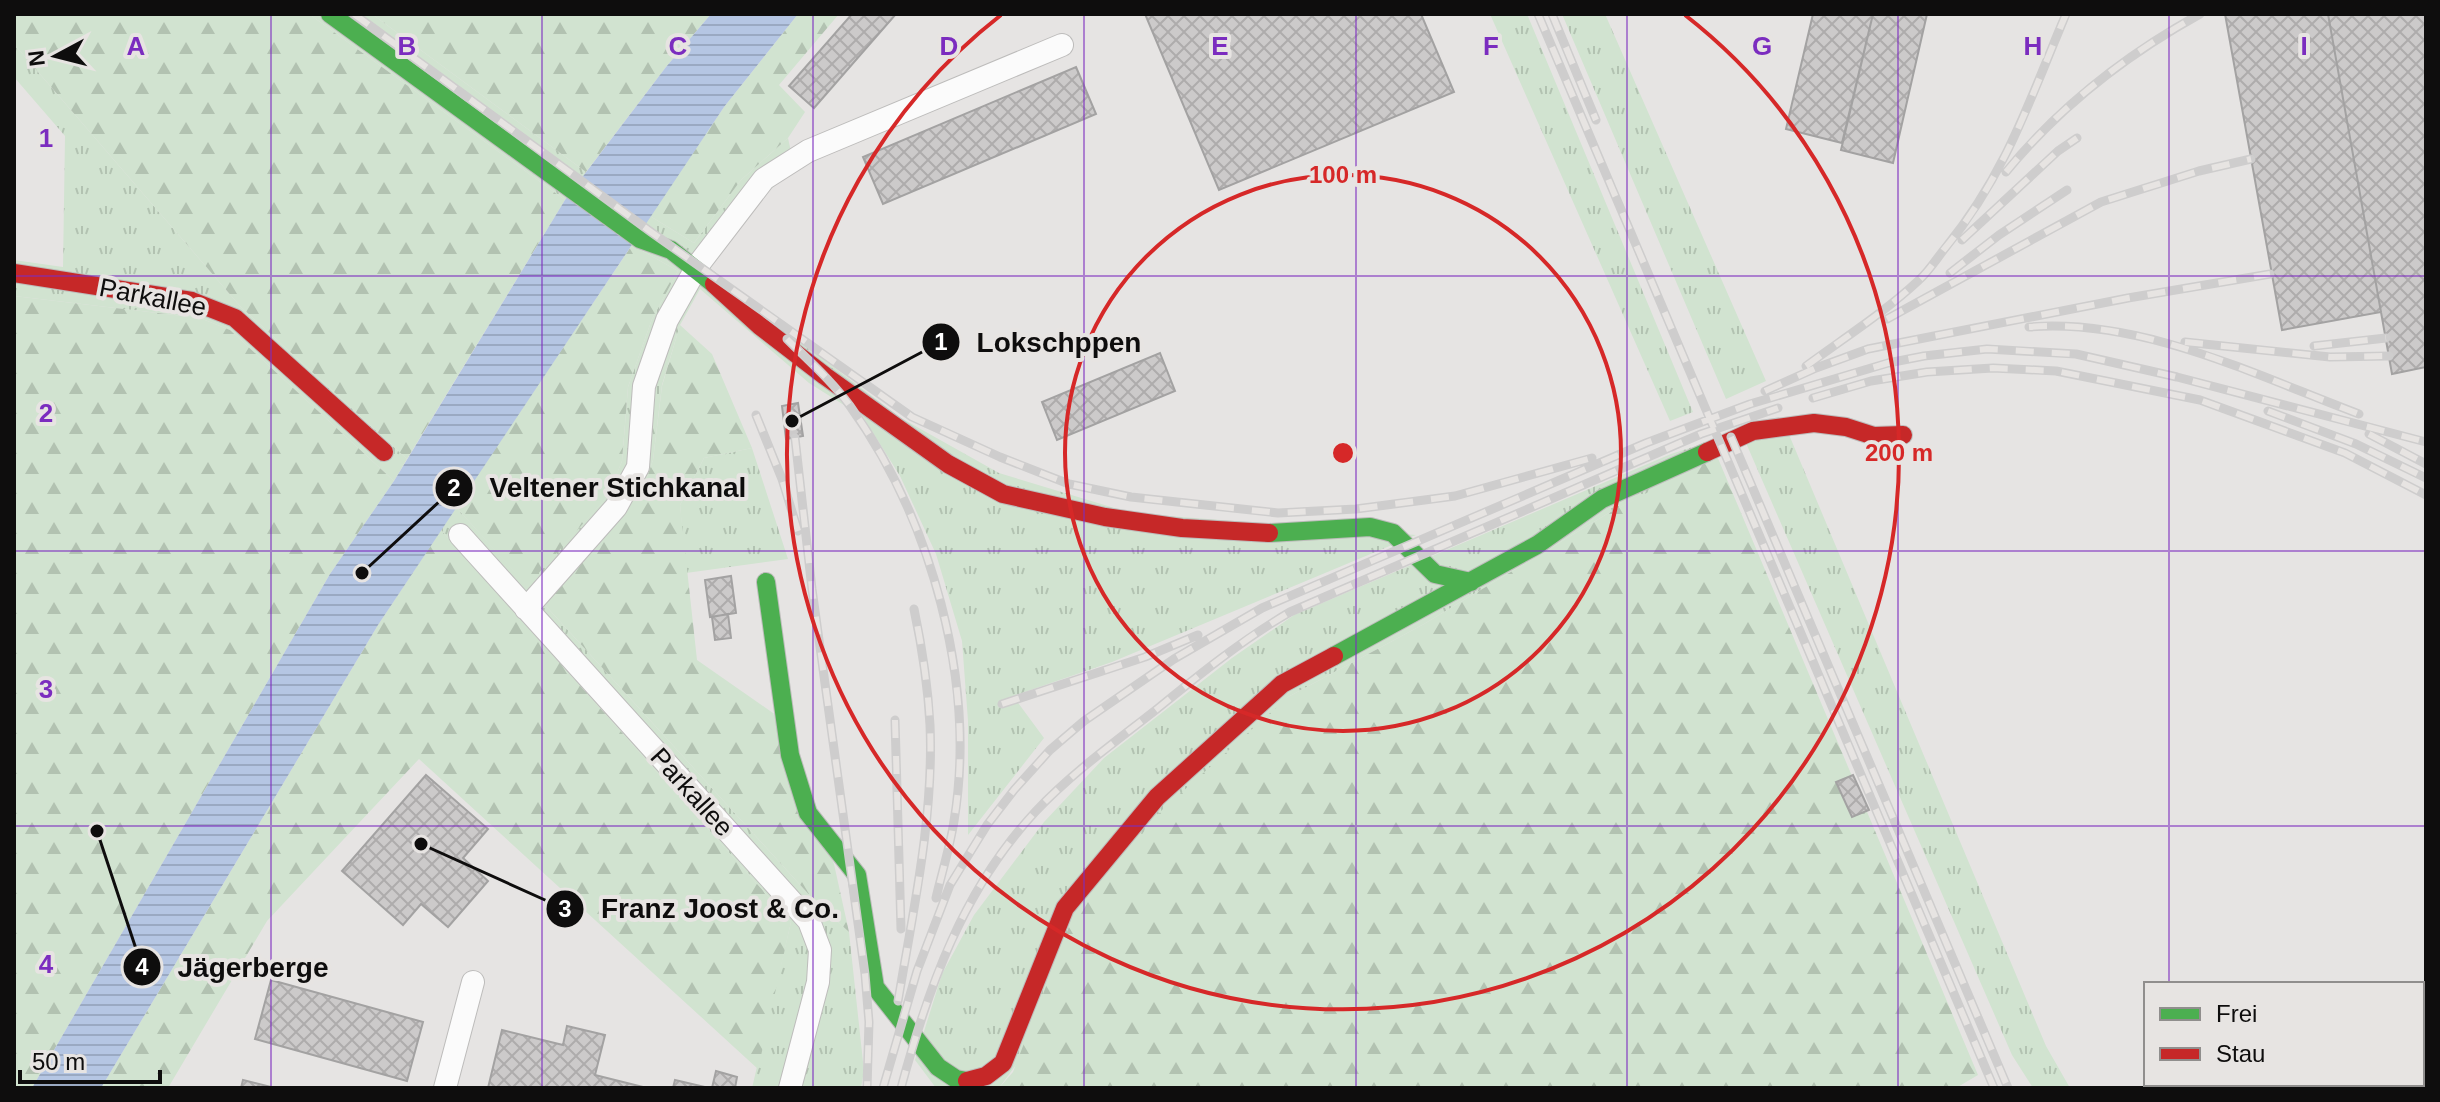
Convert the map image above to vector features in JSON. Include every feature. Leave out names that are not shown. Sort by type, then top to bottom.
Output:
[{"type":"street","points":[[330,14],[640,239],[671,250],[696,268],[760,326],[948,464],[1003,494],[1105,517],[1182,528],[1264,533],[1370,527],[1393,533],[1435,574],[1471,582]]},
{"type":"street","points":[[526,609],[616,507],[638,467],[644,386],[667,320],[696,268],[764,179],[808,151],[1062,45]]},
{"type":"street","name":"Parkallee","points":[[14,273],[192,301],[215,308],[235,318],[384,452]]},
{"type":"street","points":[[766,582],[790,755],[808,813],[857,875],[875,987],[938,1067],[949,1076],[968,1082],[984,1079],[1003,1063],[1065,908],[1157,797],[1282,684],[1537,545],[1602,499],[1753,431],[1814,423],[1846,427],[1874,436],[1903,435]]},
{"type":"street","name":"Parkallee","points":[[460,535],[809,921],[820,950],[818,982],[790,1088]]},
{"type":"street","points":[[445,1088],[473,982]]},
{"type":"green space","points":[[14,14],[309,14],[565,200],[407,459],[240,306],[14,44]]},
{"type":"green space","points":[[309,14],[372,14],[586,172],[565,200]]},
{"type":"green space","points":[[372,14],[711,14],[666,67],[586,172]]},
{"type":"green space","points":[[798,14],[839,14],[779,85],[805,112],[788,138],[741,180],[694,243],[650,216],[724,107]]},
{"type":"green space","points":[[1490,14],[1527,14],[1693,412],[1670,421]]},
{"type":"green space","points":[[1562,14],[1605,14],[1766,381],[1726,399]]},
{"type":"green space","points":[[14,44],[240,306],[407,459],[394,481],[230,330],[200,318],[14,296],[14,260],[63,267],[65,136],[14,77]]},
{"type":"green space","points":[[788,138],[795,170],[768,191],[713,262],[709,273],[901,418],[999,473],[1131,513],[1416,535],[1112,662],[1013,696],[1044,738],[968,835],[968,721],[962,641],[936,554],[900,476],[863,417],[809,383],[700,289],[680,325],[662,385],[653,460],[644,486],[545,605],[813,899],[849,932],[864,1071],[861,1088],[752,1088],[791,922],[441,530],[456,507],[527,585],[607,497],[622,461],[628,387],[652,319],[678,271],[632,245],[650,216],[694,243],[741,180]]},
{"type":"green space","points":[[632,245],[678,271],[652,319],[628,387],[622,461],[608,496],[527,586],[456,507]]},
{"type":"green space","points":[[14,296],[200,318],[230,330],[394,481],[330,574],[32,1088],[14,1088]]},
{"type":"green space","points":[[680,325],[712,354],[752,448],[704,458],[680,505],[697,660],[773,713],[834,864],[849,932],[813,899],[545,605],[644,486],[653,460],[662,386]]},
{"type":"green space","points":[[1782,418],[2046,1046],[2070,1088],[2033,1088],[2012,1055],[1746,443],[1607,514],[1424,624],[1288,697],[999,1088],[936,1088],[915,1060],[942,974],[974,915],[1044,822],[1104,758],[1232,658],[1294,615],[1671,454]]},
{"type":"green space","points":[[752,448],[788,559],[686,573],[680,505],[704,458]]},
{"type":"green space","points":[[1717,456],[1978,1075],[1956,1088],[999,1088],[1013,1072],[1072,919],[1162,810],[1288,697],[1424,624],[1607,514]]},
{"type":"green space","points":[[441,530],[791,922],[758,1069],[419,759],[267,921],[168,1088],[101,1088],[378,625]]},
{"type":"water","points":[[711,14],[798,14],[724,107],[378,625],[101,1088],[32,1088],[330,574],[394,481],[565,200],[666,67]]},
{"type":"building","points":[[852,14],[896,14],[814,108],[789,86]]},
{"type":"building","points":[[1145,14],[1421,14],[1454,92],[1219,190]]},
{"type":"building","points":[[1813,14],[1873,14],[1842,143],[1786,129]]},
{"type":"building","points":[[1873,14],[1927,14],[1893,163],[1841,150]]},
{"type":"building","points":[[2225,14],[2328,14],[2381,312],[2282,330]]},
{"type":"building","points":[[2328,14],[2426,14],[2426,367],[2392,374]]},
{"type":"building","points":[[1076,67],[1096,114],[883,204],[863,157]]},
{"type":"building","points":[[1160,353],[1175,391],[1057,440],[1042,402]]},
{"type":"building","points":[[798,403],[803,436],[786,439],[782,406]]},
{"type":"building","points":[[731,576],[736,613],[710,617],[705,580]]},
{"type":"building","points":[[728,614],[731,638],[715,640],[712,617]]},
{"type":"building","points":[[426,775],[488,829],[463,858],[488,881],[448,927],[421,904],[403,925],[342,871]]},
{"type":"building","points":[[1853,775],[1869,810],[1852,817],[1836,782]]},
{"type":"building","points":[[271,980],[423,1022],[407,1081],[255,1039]]},
{"type":"building","points":[[567,1026],[605,1035],[595,1075],[647,1088],[488,1088],[502,1030],[563,1045]]},
{"type":"building","points":[[716,1071],[737,1077],[735,1088],[712,1088]]},
{"type":"building","points":[[243,1080],[275,1088],[241,1088]]},
{"type":"building","points":[[675,1080],[709,1088],[673,1088]]},
{"type":"railway","points":[[354,14],[651,232],[912,417],[1069,484],[1131,497],[1278,513],[1356,509],[1455,496],[1592,458]]},
{"type":"railway","points":[[1538,14],[1994,1088]]},
{"type":"railway","points":[[1552,14],[1596,120]]},
{"type":"railway","points":[[1806,366],[1906,292],[1930,269],[1967,220],[2015,135],[2066,14]]},
{"type":"railway","points":[[2006,172],[2049,125],[2096,84],[2146,47],[2200,14]]},
{"type":"railway","points":[[1962,240],[2058,151],[2077,138]]},
{"type":"railway","points":[[1887,319],[2101,202],[2199,171],[2251,159]]},
{"type":"railway","points":[[1950,273],[1999,235],[2067,190]]},
{"type":"railway","points":[[1765,391],[1868,349],[2128,298],[2270,274]]},
{"type":"railway","points":[[2029,327],[2114,331],[2156,340],[2239,367],[2359,414]]},
{"type":"railway","points":[[2314,346],[2386,338]]},
{"type":"railway","points":[[787,339],[843,397],[879,451],[904,499],[925,550],[941,604],[953,658],[959,713],[959,768],[952,831],[936,898]]},
{"type":"railway","points":[[2185,342],[2330,357],[2389,356]]},
{"type":"railway","points":[[883,1088],[917,971],[950,885],[987,825],[1014,790],[1050,750],[1084,721],[1174,659],[1262,608],[1646,443],[1750,404],[1888,363],[1987,349],[2076,354],[2426,442]]},
{"type":"railway","points":[[1813,398],[1871,381],[1927,372],[1993,368],[2056,371],[2200,400],[2345,453],[2426,495]]},
{"type":"railway","points":[[901,1088],[923,1014],[951,941],[988,873],[1010,841],[1064,784],[1205,670],[1290,612],[1701,434],[1778,408]]},
{"type":"railway","points":[[2268,411],[2356,444],[2426,478]]},
{"type":"railway","points":[[756,415],[782,479],[798,531]]},
{"type":"railway","points":[[2369,434],[2426,464]]},
{"type":"railway","points":[[1731,437],[2008,1088]]},
{"type":"railway","points":[[795,438],[812,589],[865,974],[869,1022],[867,1088]]},
{"type":"railway","points":[[898,1001],[921,864],[929,794],[928,696],[914,609]]},
{"type":"railway","points":[[1002,704],[1145,657],[1198,635]]},
{"type":"railway","points":[[895,720],[901,929]]},
{"type":"traffic: fast","points":[[330,14],[640,239],[671,250],[714,284]]},
{"type":"traffic: fast","points":[[1334,656],[1537,545],[1602,499],[1707,452]]},
{"type":"traffic: fast","points":[[1269,533],[1370,527],[1393,533],[1435,574],[1471,582]]},
{"type":"traffic: fast","points":[[766,582],[790,755],[808,813],[857,875],[875,987],[938,1067],[956,1079],[967,1081]]},
{"type":"traffic: jam","points":[[14,273],[192,301],[235,318],[384,452]]},
{"type":"traffic: jam","points":[[714,284],[760,326],[825,376],[948,464],[1003,494],[1105,517],[1182,528],[1269,533]]},
{"type":"traffic: jam","points":[[1707,452],[1753,431],[1814,423],[1846,427],[1874,436],[1903,435]]},
{"type":"traffic: jam","points":[[967,1081],[986,1076],[1003,1063],[1065,908],[1157,797],[1282,684],[1334,656]]},
{"type":"place","name":"Lokschppen","points":[[792,421]]},
{"type":"place","name":"Veltener Stichkanal","points":[[362,573]]},
{"type":"place","name":"Jägerberge","points":[[97,831]]},
{"type":"place","name":"Franz Joost & Co.","points":[[421,844]]}]
